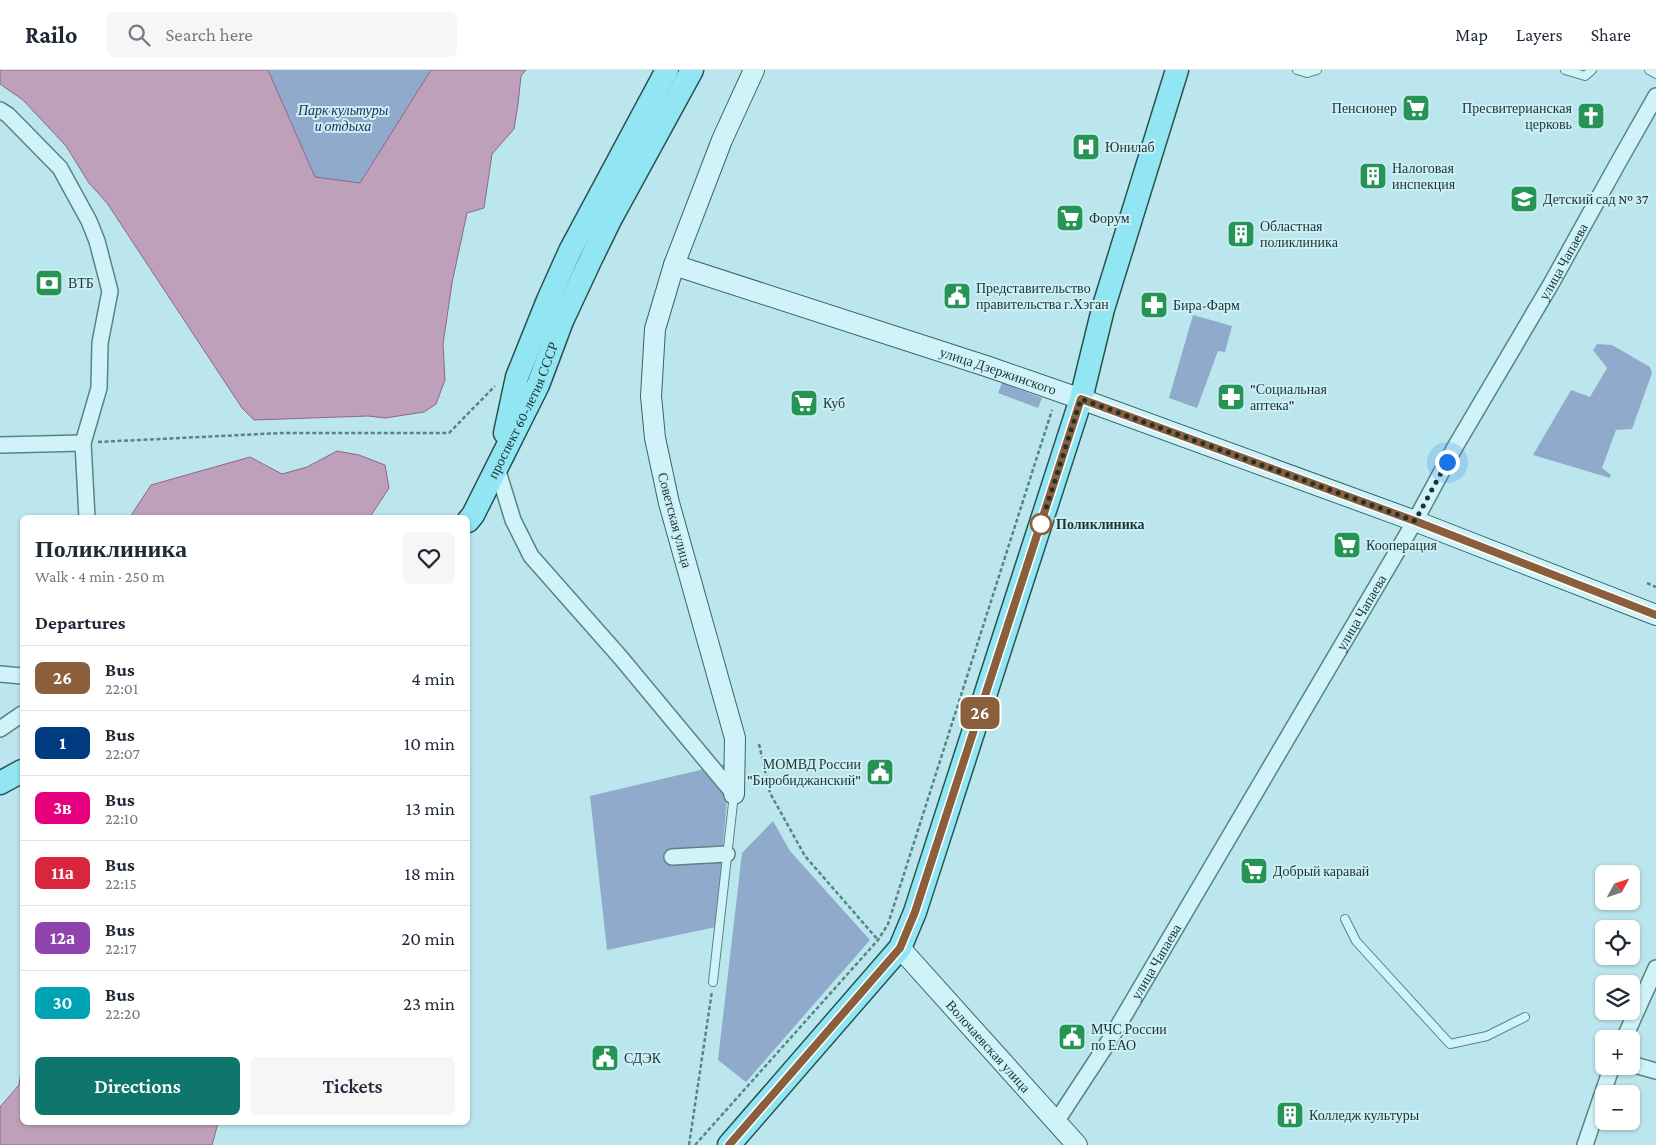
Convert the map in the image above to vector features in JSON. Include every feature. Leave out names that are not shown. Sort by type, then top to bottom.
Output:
[{"type":"main road","name":"проспект 60-летия СССР","points":[[470,519],[538,385],[601,215],[668,70]]},
{"type":"main road","name":"проспект 60-летия СССР","points":[[601,215],[692,70]]},
{"type":"main road","name":"Советская улица","points":[[734,794],[735,738],[669,503],[655,438],[651,396],[655,329],[674,265],[722,140],[754,70]]},
{"type":"main road","points":[[729,1145],[900,948],[918,903],[1081,399],[1102,309],[1177,70]]},
{"type":"main road","name":"улица Дзержинского","points":[[674,265],[971,361],[1081,399],[1415,521],[1656,615]]},
{"type":"main road","points":[[0,783],[20,772]]},
{"type":"main road","name":"Волочаевская улица","points":[[900,948],[1077,1145]]},
{"type":"street","name":"улица Чапаева","points":[[1056,1122],[1111,1038],[1415,521],[1455,447],[1551,284],[1656,96]]},
{"type":"street","points":[[0,110],[8,115],[60,168],[89,221],[97,241],[110,291],[100,343],[99,388],[83,443],[87,515]]},
{"type":"street","points":[[0,445],[83,443]]},
{"type":"street","points":[[497,468],[513,520],[531,556],[621,658],[734,794]]},
{"type":"street","points":[[0,674],[20,676]]},
{"type":"street","points":[[0,729],[20,715]]},
{"type":"street","points":[[672,858],[727,854]]},
{"type":"street","points":[[1628,1030],[1656,968]]},
{"type":"street","points":[[1640,1067],[1656,1072]]},
{"type":"street","points":[[1585,1145],[1609,1075]]},
{"type":"lane","points":[[1297,70],[1307,73],[1317,70]]},
{"type":"lane","points":[[1565,70],[1585,76],[1592,70]]},
{"type":"lane","points":[[1648,70],[1656,74]]},
{"type":"lane","name":"Советская улица","points":[[713,982],[734,794]]},
{"type":"lane","points":[[1345,919],[1356,941],[1450,1044],[1487,1036],[1525,1018]]},
{"type":"path","points":[[83,443],[282,433],[449,433],[494,386]]},
{"type":"path","points":[[695,1145],[878,940],[888,924],[1052,410]]},
{"type":"path","points":[[1647,583],[1656,587]]},
{"type":"path","points":[[759,744],[770,793],[805,856],[878,940]]},
{"type":"path","points":[[689,1145],[713,982]]},
{"type":"green space","name":"Парк культуры и отдыха","points":[[268,70],[431,70],[360,184],[315,177]]},
{"type":"green space","points":[[1193,315],[1232,326],[1225,352],[1218,351],[1197,408],[1169,398]]},
{"type":"green space","points":[[1597,344],[1612,345],[1650,367],[1652,373],[1632,429],[1616,430],[1602,468],[1611,475],[1610,478],[1533,455],[1571,390],[1590,397],[1607,368],[1593,350]]},
{"type":"green space","points":[[1002,383],[1042,398],[1038,408],[998,393]]},
{"type":"green space","points":[[730,763],[716,927],[607,950],[590,796]]},
{"type":"green space","points":[[773,821],[790,851],[870,940],[746,1082],[718,1060],[742,853]]},
{"type":"shaded area","points":[[0,70],[268,70],[315,177],[360,183],[431,70],[526,70],[521,76],[514,129],[492,154],[484,208],[467,213],[452,283],[443,344],[445,380],[436,404],[424,412],[385,418],[368,416],[254,420],[242,408],[107,203],[89,183],[66,146],[23,100],[0,84]]},
{"type":"shaded area","points":[[337,451],[359,455],[385,465],[389,488],[371,515],[131,515],[151,485],[250,457],[282,474],[307,467]]},
{"type":"shaded area","points":[[20,1078],[20,1125],[217,1125],[212,1145],[0,1145],[0,1107],[19,1085]]},
{"type":"bus line","name":"26","points":[[729,1145],[900,948],[915,912],[1081,399],[1415,521],[1656,615]]},
{"type":"place","name":"Пенсионер","points":[[1416,108]]},
{"type":"place","name":"Пресвитерианская церковь","points":[[1591,116]]},
{"type":"place","name":"Юнилаб","points":[[1086,147]]},
{"type":"place","name":"Налоговая инспекция","points":[[1373,176]]},
{"type":"place","name":"Детский сад № 37","points":[[1524,199]]},
{"type":"place","name":"Форум","points":[[1070,218]]},
{"type":"place","name":"Областная поликлиника","points":[[1241,234]]},
{"type":"place","name":"ВТБ","points":[[49,283]]},
{"type":"place","name":"Представительство правительства г.Хэган","points":[[957,296]]},
{"type":"place","name":"Бира-Фарм","points":[[1154,305]]},
{"type":"place","name":"\"Социальная аптека\"","points":[[1231,397]]},
{"type":"place","name":"Куб","points":[[804,403]]},
{"type":"place","name":"Поликлиника","points":[[1041,524]]},
{"type":"place","name":"Кооперация","points":[[1347,545]]},
{"type":"place","name":"МОМВД России \"Биробиджанский\"","points":[[880,772]]},
{"type":"place","name":"Добрый каравай","points":[[1254,871]]},
{"type":"place","name":"МЧС России по ЕАО","points":[[1072,1037]]},
{"type":"place","name":"СДЭК","points":[[605,1058]]},
{"type":"place","name":"Колледж культуры","points":[[1290,1115]]},
{"type":"route","points":[[1041,524],[1081,399],[1415,521],[1447,462]]}]
